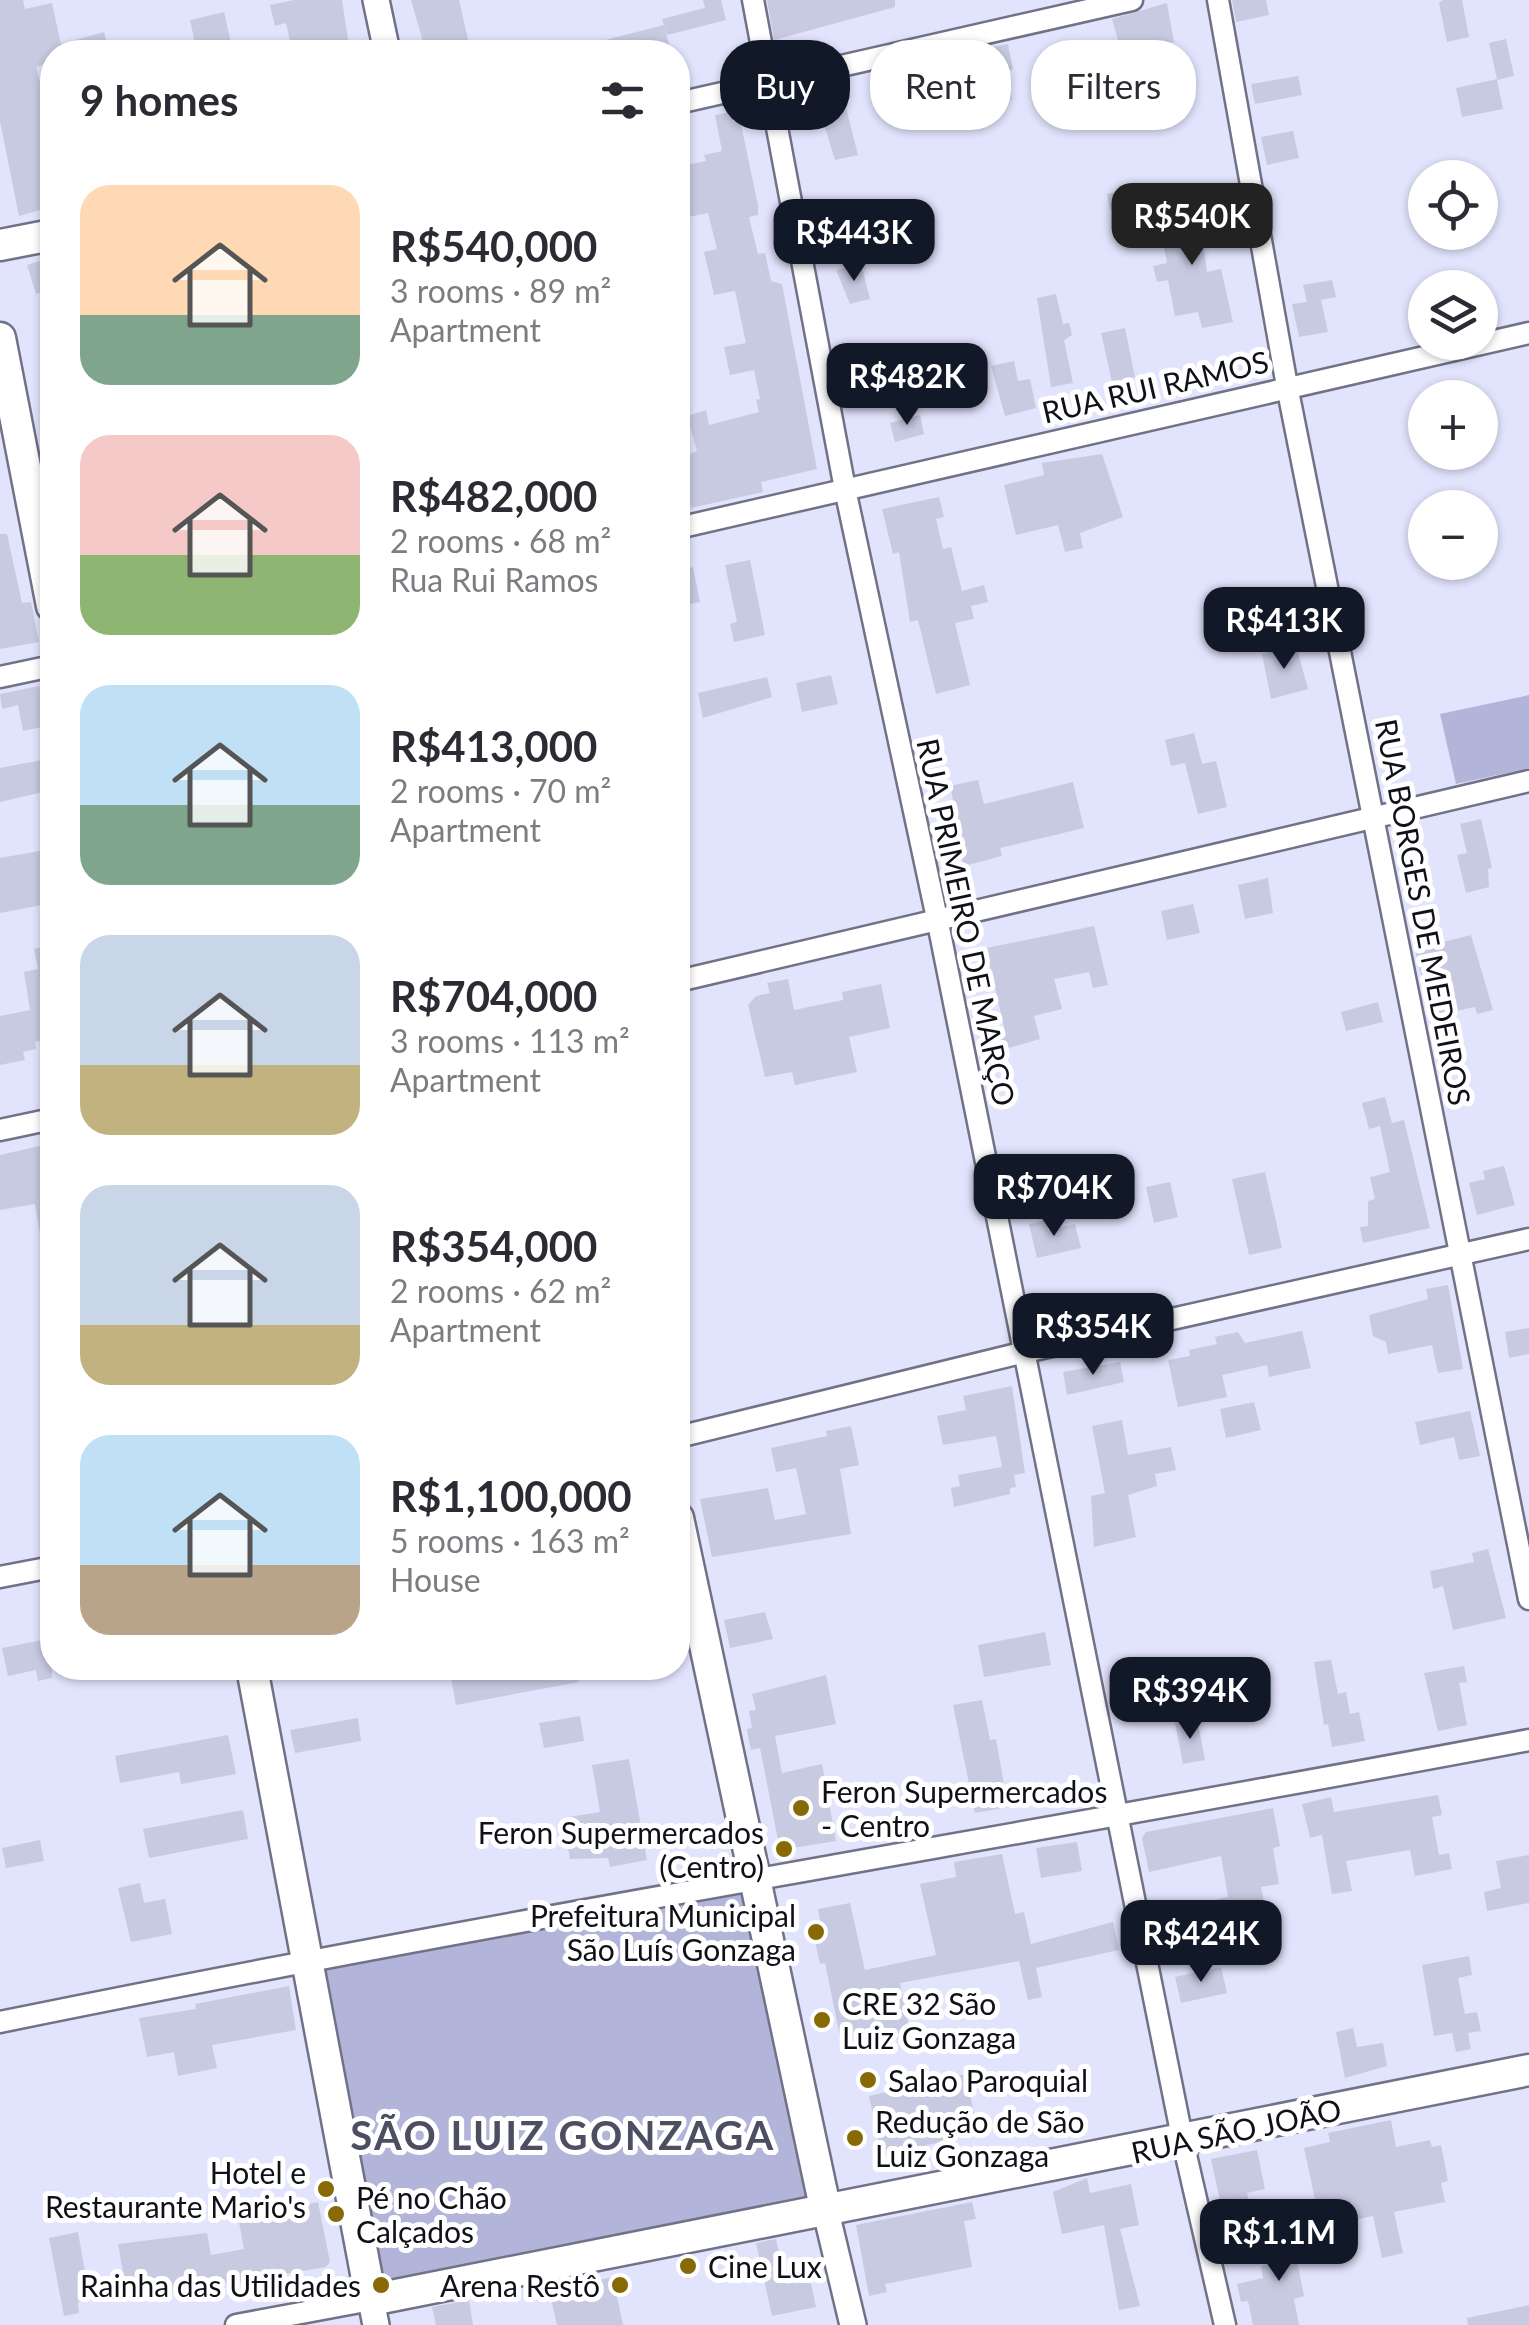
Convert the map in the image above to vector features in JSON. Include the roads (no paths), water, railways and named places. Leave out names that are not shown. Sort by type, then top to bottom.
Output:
[{"type":"main road","points":[[0,245],[40,237]]},
{"type":"main road","points":[[0,338],[40,544]]},
{"type":"main road","points":[[690,1574],[826,2212]]},
{"type":"main road","points":[[254,1680],[373,2313]]},
{"type":"main road","name":"RUA SÃO JOÃO","points":[[373,2313],[826,2212],[1529,2070]]},
{"type":"street","points":[[376,0],[384,40]]},
{"type":"street","name":"RUA PRIMEIRO DE MARÇO","points":[[752,0],[760,40]]},
{"type":"street","points":[[850,64],[1132,0]]},
{"type":"street","name":"RUA BORGES DE MEDEIROS","points":[[1218,0],[1287,386],[1377,819],[1459,1256],[1529,1599]]},
{"type":"street","points":[[690,100],[720,93]]},
{"type":"street","name":"RUA PRIMEIRO DE MARÇO","points":[[778,130],[845,489],[938,923],[1183,2142],[1225,2325]]},
{"type":"street","name":"RUA RUI RAMOS","points":[[690,525],[1529,332]]},
{"type":"street","points":[[0,677],[40,669]]},
{"type":"street","points":[[690,978],[1529,782]]},
{"type":"street","points":[[0,1130],[40,1122]]},
{"type":"street","points":[[690,1434],[1025,1352],[1529,1240]]},
{"type":"street","points":[[0,1576],[40,1569]]},
{"type":"street","points":[[0,2022],[307,1959],[1120,1817],[1529,1740]]},
{"type":"street","points":[[826,2212],[853,2325]]},
{"type":"street","name":"RUA SÃO JOÃO","points":[[236,2325],[373,2313]]},
{"type":"place","name":"Feron Supermercados - Centro","points":[[801,1808]]},
{"type":"place","name":"Feron Supermercados (Centro)","points":[[784,1849]]},
{"type":"place","name":"Prefeitura Municipal São Luís Gonzaga","points":[[816,1932]]},
{"type":"place","name":"CRE 32 São Luiz Gonzaga","points":[[822,2020]]},
{"type":"place","name":"Salao Paroquial","points":[[868,2080]]},
{"type":"place","name":"Redução de São Luiz Gonzaga","points":[[855,2138]]},
{"type":"place","name":"Hotel e Restaurante Mario's","points":[[326,2189]]},
{"type":"place","name":"Pé no Chão Calçados","points":[[336,2214]]},
{"type":"place","name":"Cine Lux","points":[[688,2266]]},
{"type":"place","name":"Rainha das Utilidades","points":[[381,2285]]},
{"type":"place","name":"Arena Restô","points":[[620,2285]]},
{"type":"district","name":"SÃO LUIZ GONZAGA","points":[[563,2135]]}]
